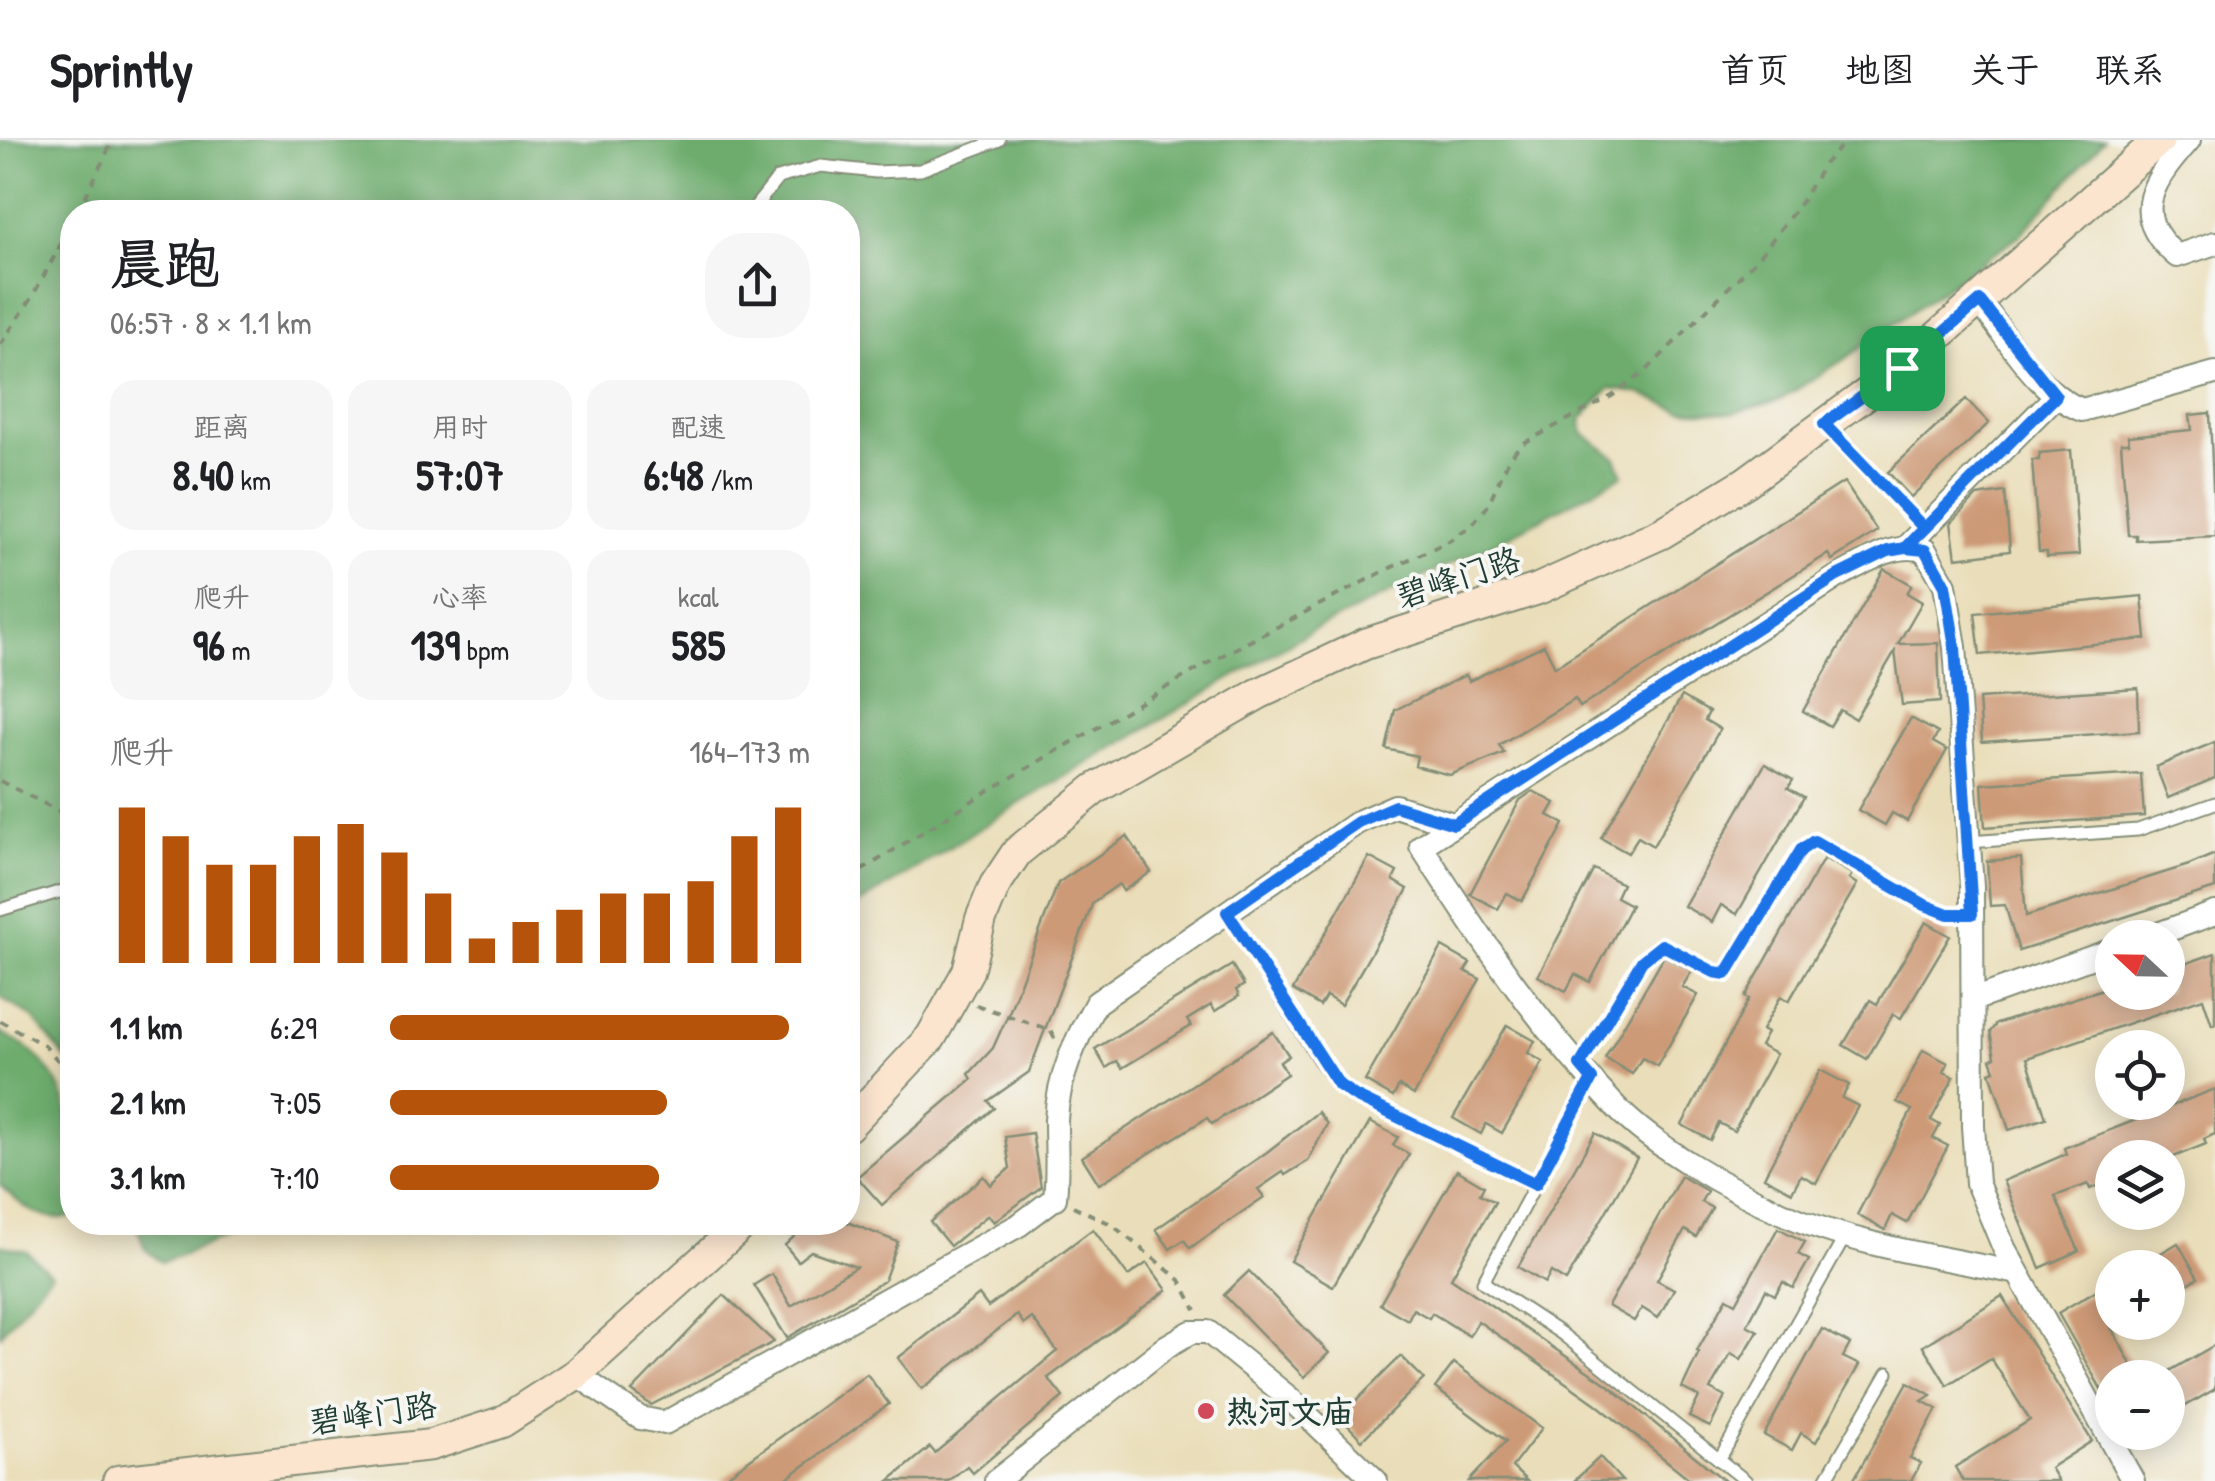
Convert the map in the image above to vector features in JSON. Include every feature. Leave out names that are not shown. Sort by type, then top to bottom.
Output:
[{"type":"street","name":"碧峰门路","points":[[860,1113],[931,1037],[968,972],[980,919],[995,885],[1017,852],[1095,790],[1258,694],[1365,644],[1538,589],[1662,533],[1746,482],[1902,368],[2160,140]]},
{"type":"street","points":[[2189,140],[2158,179],[2148,206],[2151,225],[2161,242],[2178,256],[2215,243]]},
{"type":"street","points":[[1980,301],[2056,396],[2082,410],[2215,373]]},
{"type":"street","points":[[1905,548],[2056,396]]},
{"type":"street","points":[[2018,1272],[1875,1244],[1785,1214],[1676,1154],[1618,1110],[1556,1039],[1478,935],[1421,846],[1837,576],[1888,551],[1925,550],[1945,585],[1955,647],[1969,842],[1973,1126],[1978,1183],[2004,1248],[2018,1272],[2133,1481]]},
{"type":"street","points":[[576,1374],[640,1418],[666,1423],[1019,1225],[1055,1198],[1056,1118],[1064,1076],[1076,1040],[1096,1003],[1358,822],[1395,806],[1454,824]]},
{"type":"street","points":[[2185,924],[2215,913]]},
{"type":"street","points":[[1973,1000],[2095,956]]},
{"type":"street","name":"碧峰门路","points":[[118,1481],[217,1474],[432,1445],[502,1422],[576,1374],[731,1235]]},
{"type":"street","points":[[996,1481],[1167,1346],[1192,1332],[1208,1332],[1288,1397],[1376,1481]]},
{"type":"lane","points":[[761,200],[778,178],[821,166],[876,172],[920,170],[999,140]]},
{"type":"lane","points":[[1969,842],[2138,830],[2215,803]]},
{"type":"lane","points":[[1746,1481],[1562,1334],[1483,1282],[1536,1184],[1642,961],[1662,945],[1714,972],[1726,974],[1801,850],[1814,841],[1925,905],[1948,914],[1972,914]]},
{"type":"lane","points":[[0,910],[60,892]]},
{"type":"lane","points":[[1227,912],[1339,1085],[1536,1184]]},
{"type":"lane","points":[[1719,1460],[1846,1234]]},
{"type":"lane","points":[[1825,1481],[1888,1374]]},
{"type":"path","points":[[84,200],[112,140]]},
{"type":"path","points":[[860,871],[983,794],[1210,662],[1461,533],[1488,507],[1508,461],[1520,445],[1612,396],[1646,371],[1732,286],[1800,204],[1824,164],[1848,140]]},
{"type":"path","points":[[0,345],[60,246]]},
{"type":"path","points":[[1824,424],[1924,528]]},
{"type":"path","points":[[0,781],[60,812]]},
{"type":"path","points":[[954,998],[1050,1030],[1058,1045]]},
{"type":"path","points":[[0,1022],[44,1046],[60,1063]]},
{"type":"path","points":[[1055,1198],[1111,1224],[1180,1280],[1208,1332]]},
{"type":"green space","points":[[0,140],[2104,140],[2021,234],[1780,400],[1732,413],[1680,410],[1641,394],[1610,388],[1581,419],[1583,433],[1616,458],[1623,475],[1499,541],[1313,630],[1022,802],[860,903],[860,200],[60,200],[60,1051],[32,1017],[0,997]]},
{"type":"green space","points":[[0,1032],[27,1048],[47,1067],[60,1088],[60,1218],[33,1212],[0,1185]]},
{"type":"green space","points":[[140,1235],[233,1235],[162,1262],[145,1249]]},
{"type":"green space","points":[[0,1245],[26,1251],[51,1274],[0,1335]]},
{"type":"building","points":[[1966,399],[1989,423],[1911,497],[1888,472]]},
{"type":"building","points":[[2210,413],[2215,536],[2136,540],[2136,535],[2128,535],[2121,443],[2129,443],[2128,436],[2192,430],[2190,415]]},
{"type":"building","points":[[2071,450],[2079,555],[2047,557],[2047,552],[2039,552],[2032,460],[2039,460],[2039,453]]},
{"type":"building","points":[[1844,482],[1877,531],[1832,560],[1828,554],[1580,707],[1575,699],[1499,745],[1504,753],[1450,775],[1415,766],[1417,756],[1386,749],[1395,710],[1466,675],[1469,681],[1544,645],[1555,667]]},
{"type":"building","points":[[2005,492],[2010,551],[1956,558],[1951,523],[1977,496]]},
{"type":"building","points":[[1884,569],[1912,585],[1907,593],[1922,602],[1898,644],[1938,643],[1940,702],[1902,705],[1895,651],[1855,719],[1840,710],[1830,726],[1803,711]]},
{"type":"building","points":[[2142,596],[2146,639],[1980,655],[1975,613]]},
{"type":"building","points":[[2138,688],[2139,731],[1982,742],[1979,699]]},
{"type":"building","points":[[1682,696],[1709,712],[1705,720],[1720,729],[1653,846],[1638,837],[1628,853],[1601,838]]},
{"type":"building","points":[[1911,718],[1938,733],[1933,742],[1947,750],[1907,821],[1892,813],[1885,825],[1858,810]]},
{"type":"building","points":[[2215,742],[2215,778],[2168,798],[2156,767]]},
{"type":"building","points":[[1765,764],[1793,780],[1788,788],[1804,797],[1737,914],[1721,905],[1712,922],[1684,906]]},
{"type":"building","points":[[2141,774],[2144,816],[1985,827],[1982,784]]},
{"type":"building","points":[[1533,791],[1555,803],[1548,815],[1564,824],[1522,901],[1507,893],[1498,909],[1470,894],[1520,800]]},
{"type":"building","points":[[1127,836],[1151,872],[1123,891],[1119,884],[1093,902],[1029,1072],[988,1101],[994,1108],[882,1205],[860,1180],[860,1174],[972,1079],[969,1074],[993,1048],[1010,1010],[1058,883]]},
{"type":"building","points":[[2215,854],[2215,888],[2115,920],[2095,920],[2095,927],[2019,951],[2005,905],[1990,906],[1987,861],[2021,858],[2026,916]]},
{"type":"building","points":[[1369,857],[1397,872],[1393,880],[1408,889],[1341,1005],[1326,996],[1320,1006],[1293,990]]},
{"type":"building","points":[[1824,858],[1852,874],[1849,879],[1857,884],[1789,1001],[1781,996],[1762,1030],[1767,1033],[1760,1046],[1776,1054],[1734,1131],[1719,1123],[1710,1140],[1682,1125],[1749,999],[1745,997]]},
{"type":"building","points":[[1594,869],[1622,884],[1616,897],[1631,905],[1590,982],[1575,974],[1566,991],[1538,976]]},
{"type":"building","points":[[1926,922],[1950,936],[1901,1018],[1893,1014],[1867,1059],[1843,1045],[1870,1000],[1877,1004]]},
{"type":"building","points":[[1442,947],[1470,963],[1465,971],[1480,979],[1414,1095],[1399,1086],[1393,1097],[1365,1081]]},
{"type":"building","points":[[2215,953],[2215,1024],[2212,1025],[2203,998],[2185,1004],[2185,964]]},
{"type":"building","points":[[1664,956],[1692,971],[1682,987],[1698,995],[1657,1066],[1642,1058],[1632,1074],[1605,1058]]},
{"type":"building","points":[[1232,965],[1244,985],[1236,990],[1239,996],[1215,1011],[1211,1005],[1187,1020],[1191,1026],[1122,1068],[1117,1061],[1106,1068],[1095,1049]]},
{"type":"building","points":[[2095,992],[2095,1010],[2168,1010],[2109,1030],[2095,1030],[2095,1035],[2027,1058],[2046,1118],[2009,1130],[1990,1072],[1995,1070],[1991,1059],[1995,1057],[1990,1032],[1996,1024]]},
{"type":"building","points":[[1507,1025],[1535,1041],[1528,1053],[1543,1062],[1502,1133],[1486,1124],[1481,1134],[1453,1118]]},
{"type":"building","points":[[1273,1032],[1289,1056],[1280,1062],[1287,1074],[1212,1124],[1207,1118],[1099,1184],[1082,1157]]},
{"type":"building","points":[[1923,1050],[1948,1063],[1944,1072],[1954,1077],[1931,1120],[1940,1125],[1933,1138],[1948,1146],[1907,1223],[1892,1215],[1885,1230],[1857,1215],[1912,1110],[1897,1102]]},
{"type":"building","points":[[1820,1070],[1849,1085],[1842,1098],[1858,1106],[1816,1183],[1801,1175],[1792,1192],[1764,1177]]},
{"type":"building","points":[[2215,1089],[2215,1134],[2204,1139],[2206,1144],[2185,1152],[2185,1140],[2095,1140],[2095,1187],[2090,1189],[2088,1184],[2055,1196],[2079,1251],[2040,1268],[2003,1181],[2066,1154],[2064,1148],[2136,1120],[2185,1120],[2185,1101]]},
{"type":"building","points":[[1318,1112],[1327,1124],[1308,1161],[1258,1189],[1264,1197],[1190,1248],[1184,1240],[1170,1249],[1156,1229]]},
{"type":"building","points":[[1370,1122],[1398,1137],[1393,1145],[1409,1154],[1333,1286],[1290,1261]]},
{"type":"building","points":[[1032,1133],[1041,1187],[994,1222],[988,1215],[950,1246],[930,1222],[984,1176],[991,1185],[1010,1168],[1005,1137]]},
{"type":"building","points":[[1595,1133],[1637,1158],[1566,1281],[1551,1272],[1545,1283],[1518,1267]]},
{"type":"building","points":[[1457,1170],[1484,1186],[1480,1194],[1495,1202],[1451,1278],[1608,1385],[1725,1481],[1692,1481],[1596,1404],[1478,1321],[1469,1336],[1432,1313],[1429,1318],[1413,1309],[1408,1320],[1380,1304]]},
{"type":"building","points":[[1681,1176],[1707,1191],[1701,1202],[1712,1208],[1696,1237],[1685,1230],[1657,1280],[1674,1289],[1658,1318],[1642,1308],[1634,1321],[1608,1306]]},
{"type":"building","points":[[860,1227],[898,1242],[884,1281],[787,1338],[754,1285],[772,1274],[791,1306],[856,1267],[811,1251],[798,1261],[785,1245],[796,1235],[860,1235]]},
{"type":"building","points":[[1778,1228],[1805,1242],[1798,1254],[1809,1260],[1793,1288],[1783,1282],[1775,1295],[1766,1290],[1747,1325],[1758,1331],[1741,1359],[1731,1353],[1710,1389],[1725,1397],[1710,1427],[1689,1417],[1699,1397],[1682,1388],[1697,1351],[1727,1298],[1736,1303]]},
{"type":"building","points":[[1093,1229],[1128,1276],[1147,1263],[1167,1290],[1048,1378],[1063,1397],[973,1473],[967,1466],[948,1481],[889,1481],[930,1447],[935,1453],[1057,1351],[1032,1318],[1024,1324],[1017,1315],[922,1389],[898,1358],[979,1295],[988,1307]]},
{"type":"building","points":[[2185,1255],[2198,1278],[2185,1285]]},
{"type":"building","points":[[1249,1271],[1329,1353],[1304,1377],[1224,1295]]},
{"type":"building","points":[[2095,1291],[2095,1340],[2118,1340],[2129,1360],[2095,1360],[2095,1378],[2058,1313]]},
{"type":"building","points":[[724,1295],[774,1342],[651,1405],[632,1391]]},
{"type":"building","points":[[2002,1296],[2092,1441],[2050,1468],[2058,1481],[1963,1481],[1955,1467],[2030,1420],[1991,1358],[1947,1385],[1923,1346]]},
{"type":"building","points":[[1822,1329],[1850,1344],[1843,1357],[1859,1365],[1816,1442],[1801,1433],[1792,1450],[1764,1435]]},
{"type":"building","points":[[2215,1345],[2215,1389],[2185,1406],[2185,1362]]},
{"type":"building","points":[[1401,1356],[1424,1379],[1362,1440],[1340,1417]]},
{"type":"building","points":[[1454,1363],[1542,1428],[1512,1467],[1527,1481],[1469,1481],[1506,1441],[1435,1388]]},
{"type":"building","points":[[867,1374],[889,1404],[783,1481],[720,1481]]},
{"type":"building","points":[[1908,1382],[1931,1395],[1922,1401],[1937,1409],[1910,1458],[1921,1463],[1911,1481],[1853,1481]]},
{"type":"building","points":[[1600,1457],[1622,1481],[1574,1481]]},
{"type":"place","name":"热河文庙","points":[[1206,1411]]},
{"type":"route","points":[[1902,368],[1824,424],[1924,528],[1905,548],[1888,551],[1837,576],[1454,824],[1395,806],[1358,822],[1227,912],[1339,1085],[1536,1184],[1592,1079],[1580,1065],[1642,961],[1662,945],[1714,972],[1726,974],[1801,850],[1814,841],[1925,905],[1948,914],[1972,914],[1955,647],[1945,585],[1925,550],[1905,548],[2056,396],[1980,301],[1902,368]]}]
